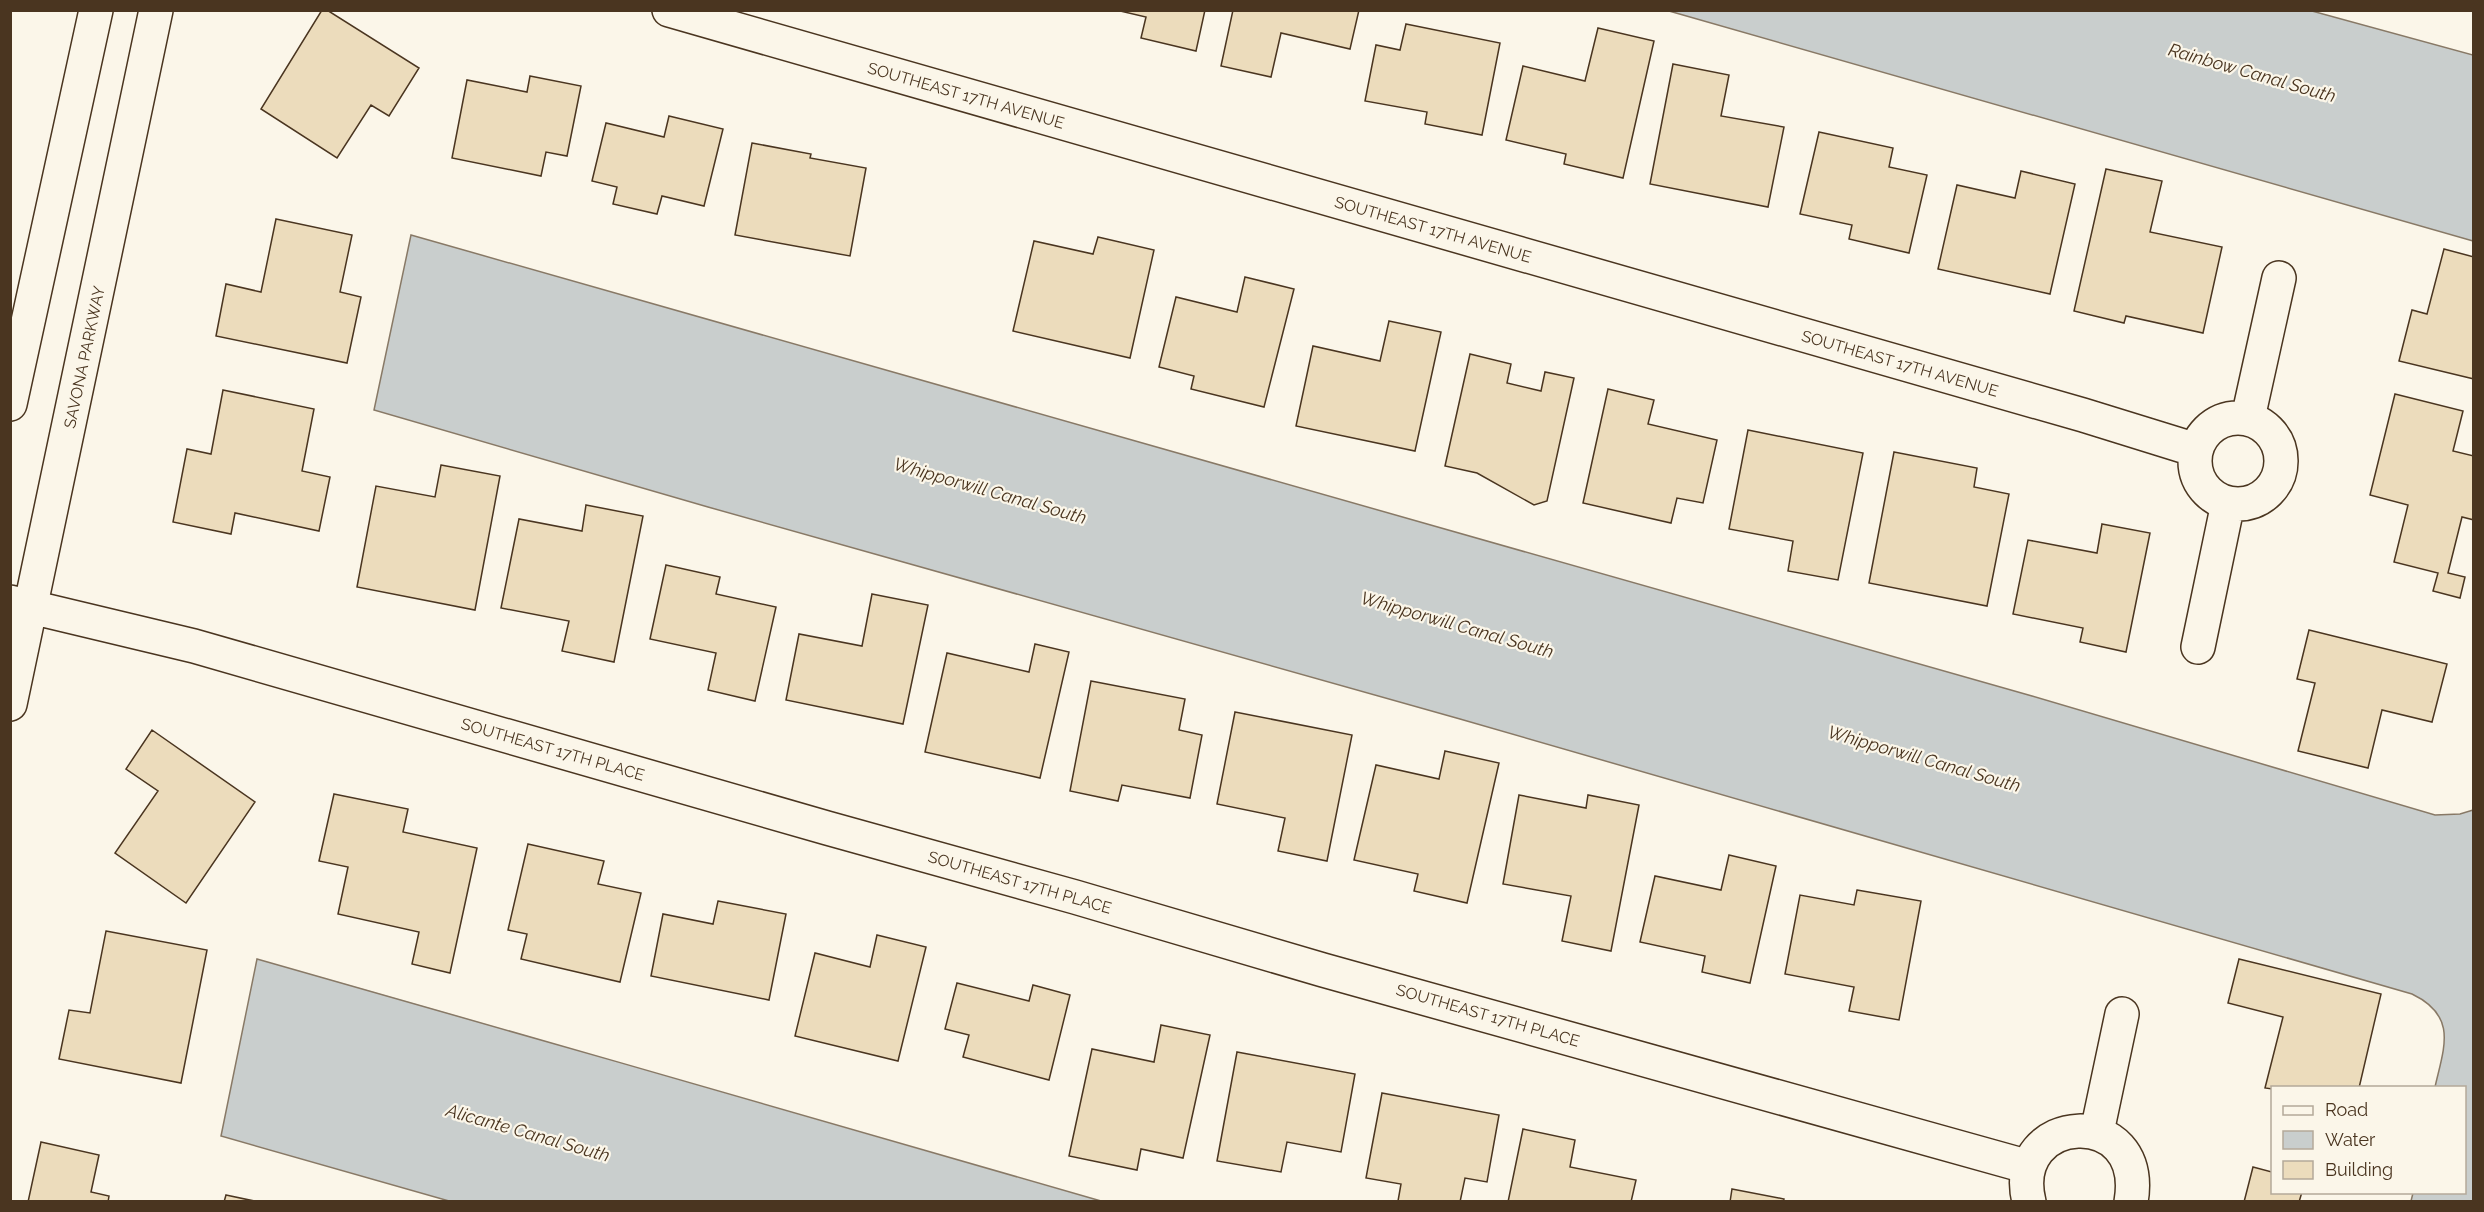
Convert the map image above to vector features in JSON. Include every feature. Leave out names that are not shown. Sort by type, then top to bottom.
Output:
[{"type":"street","points":[[10,404],[96,10]]},
{"type":"street","name":"SAVONA PARKWAY","points":[[10,704],[21,605],[156,10]]},
{"type":"street","name":"SOUTHEAST 17TH AVENUE","points":[[669,10],[2083,415],[2196,450]]},
{"type":"street","points":[[2248,418],[2279,278]]},
{"type":"street","points":[[2234,417],[2248,418],[2260,423],[2279,443],[2282,456],[2281,470],[2276,483],[2261,498],[2241,504],[2228,503],[2215,498],[2205,489],[2196,470],[2196,450],[2201,437],[2221,420],[2234,417]]},
{"type":"street","points":[[2198,647],[2228,503]]},
{"type":"street","name":"SOUTHEAST 17TH PLACE","points":[[21,605],[194,646],[1323,970],[2029,1167]]},
{"type":"street","points":[[2097,1132],[2122,1014]]},
{"type":"street","points":[[2029,1202],[2026,1184],[2029,1167],[2036,1152],[2048,1140],[2063,1132],[2080,1130],[2097,1132],[2112,1140],[2124,1152],[2132,1168],[2134,1185],[2132,1202]]},
{"type":"water","name":"Rainbow Canal South","points":[[1669,11],[2312,11],[2473,55],[2473,241]]},
{"type":"water","name":"Whipporwill Canal South","points":[[411,235],[2032,696],[2435,815],[2460,814],[2473,810],[2473,1201],[2411,1201],[2413,1194],[2466,1194],[2466,1086],[2435,1086],[2444,1046],[2442,1023],[2427,1003],[2412,994],[1460,719],[708,507],[374,410]]},
{"type":"water","name":"Alicante Canal South","points":[[257,959],[1101,1201],[449,1201],[221,1136]]},
{"type":"building","points":[[322,10],[327,10],[419,68],[389,116],[371,105],[337,158],[261,109]]},
{"type":"building","points":[[1116,10],[1205,10],[1196,51],[1141,38],[1146,17]]},
{"type":"building","points":[[1233,10],[1359,10],[1350,49],[1281,33],[1271,77],[1221,66]]},
{"type":"building","points":[[1406,24],[1500,43],[1482,135],[1425,124],[1427,112],[1365,101],[1376,45],[1400,50]]},
{"type":"building","points":[[1598,28],[1654,41],[1623,178],[1564,164],[1566,154],[1506,140],[1523,66],[1585,81]]},
{"type":"building","points":[[1673,64],[1729,75],[1721,116],[1784,127],[1768,207],[1650,184]]},
{"type":"building","points":[[530,76],[581,86],[567,156],[546,152],[541,176],[452,158],[467,80],[527,92]]},
{"type":"building","points":[[669,116],[723,129],[704,206],[662,196],[657,214],[613,204],[617,187],[592,181],[606,123],[664,137]]},
{"type":"building","points":[[1819,132],[1893,148],[1889,167],[1927,175],[1909,253],[1849,239],[1852,225],[1800,214]]},
{"type":"building","points":[[752,143],[811,154],[810,158],[866,168],[850,256],[735,235]]},
{"type":"building","points":[[2106,169],[2162,181],[2150,232],[2222,247],[2203,333],[2126,316],[2124,323],[2074,311]]},
{"type":"building","points":[[2021,171],[2075,184],[2050,294],[1938,269],[1957,185],[2015,198]]},
{"type":"building","points":[[276,219],[352,235],[340,292],[361,297],[347,363],[216,336],[226,284],[261,292]]},
{"type":"building","points":[[1098,237],[1154,250],[1130,358],[1013,331],[1034,241],[1093,254]]},
{"type":"building","points":[[2444,249],[2474,257],[2474,379],[2399,361],[2412,310],[2427,314]]},
{"type":"building","points":[[1245,277],[1294,289],[1264,407],[1191,389],[1194,376],[1159,367],[1176,297],[1237,312]]},
{"type":"building","points":[[1389,321],[1441,332],[1415,451],[1296,426],[1313,346],[1380,361]]},
{"type":"building","points":[[1470,354],[1511,364],[1507,383],[1541,391],[1545,372],[1574,378],[1547,501],[1534,505],[1477,473],[1445,466]]},
{"type":"building","points":[[1608,389],[1654,400],[1648,424],[1717,440],[1703,503],[1677,498],[1671,523],[1583,503]]},
{"type":"building","points":[[223,390],[314,409],[302,471],[330,477],[319,531],[235,513],[231,534],[173,522],[187,449],[211,454]]},
{"type":"building","points":[[2395,394],[2463,411],[2453,451],[2474,456],[2474,520],[2462,517],[2448,573],[2465,577],[2460,598],[2433,591],[2438,573],[2394,562],[2408,505],[2370,495]]},
{"type":"building","points":[[1748,430],[1863,453],[1838,580],[1788,571],[1793,541],[1729,529]]},
{"type":"building","points":[[1894,452],[1977,468],[1974,487],[2009,494],[1987,606],[1869,583]]},
{"type":"building","points":[[441,465],[500,476],[475,610],[357,587],[376,486],[435,497]]},
{"type":"building","points":[[586,505],[643,516],[614,662],[562,651],[569,621],[501,608],[519,519],[582,531]]},
{"type":"building","points":[[2102,524],[2150,533],[2126,652],[2080,642],[2083,628],[2013,614],[2028,540],[2097,553]]},
{"type":"building","points":[[666,565],[720,577],[716,594],[776,607],[755,701],[708,690],[716,653],[650,639]]},
{"type":"building","points":[[872,594],[928,605],[903,724],[786,700],[799,634],[862,646]]},
{"type":"building","points":[[2309,630],[2447,664],[2432,722],[2382,710],[2368,768],[2298,751],[2315,683],[2297,679]]},
{"type":"building","points":[[1035,644],[1069,652],[1040,778],[925,752],[947,653],[1029,672]]},
{"type":"building","points":[[1091,681],[1185,699],[1179,730],[1202,735],[1190,798],[1122,785],[1118,801],[1070,791]]},
{"type":"building","points":[[1235,712],[1352,735],[1327,861],[1278,851],[1285,818],[1217,804]]},
{"type":"building","points":[[152,730],[255,802],[186,903],[115,853],[158,791],[126,769]]},
{"type":"building","points":[[1445,751],[1499,763],[1467,903],[1414,891],[1418,874],[1354,860],[1376,765],[1439,779]]},
{"type":"building","points":[[334,794],[408,809],[403,832],[477,848],[450,973],[412,964],[419,932],[338,914],[348,867],[319,861]]},
{"type":"building","points":[[1519,795],[1586,808],[1588,795],[1639,805],[1611,951],[1562,941],[1571,896],[1503,884]]},
{"type":"building","points":[[528,844],[604,861],[598,884],[641,893],[620,982],[521,959],[527,934],[508,930]]},
{"type":"building","points":[[1729,855],[1776,866],[1750,983],[1702,972],[1705,956],[1640,942],[1655,876],[1721,890]]},
{"type":"building","points":[[1857,890],[1921,901],[1899,1020],[1849,1011],[1854,987],[1785,974],[1800,895],[1854,905]]},
{"type":"building","points":[[718,901],[786,914],[769,1000],[651,976],[663,914],[713,924]]},
{"type":"building","points":[[106,931],[207,950],[181,1083],[59,1059],[69,1010],[90,1013]]},
{"type":"building","points":[[877,935],[926,947],[898,1061],[795,1036],[815,953],[870,967]]},
{"type":"building","points":[[2239,959],[2381,994],[2359,1086],[2271,1086],[2271,1089],[2265,1088],[2283,1017],[2228,1003]]},
{"type":"building","points":[[957,983],[1029,1001],[1033,985],[1070,995],[1049,1080],[963,1057],[969,1035],[945,1029]]},
{"type":"building","points":[[1161,1025],[1210,1035],[1183,1158],[1141,1149],[1137,1170],[1069,1156],[1092,1049],[1154,1062]]},
{"type":"building","points":[[1237,1052],[1355,1074],[1341,1152],[1287,1142],[1281,1172],[1217,1161]]},
{"type":"building","points":[[1382,1093],[1499,1115],[1487,1182],[1465,1178],[1460,1202],[1401,1202],[1398,1201],[1401,1184],[1366,1178]]},
{"type":"building","points":[[1523,1129],[1575,1140],[1570,1167],[1636,1180],[1631,1202],[1508,1202]]},
{"type":"building","points":[[41,1142],[99,1155],[91,1192],[109,1196],[108,1202],[28,1202]]},
{"type":"building","points":[[2253,1167],[2271,1172],[2271,1194],[2301,1194],[2299,1202],[2244,1202]]},
{"type":"building","points":[[1732,1189],[1784,1199],[1783,1202],[1730,1202]]},
{"type":"building","points":[[226,1195],[259,1202],[224,1202]]}]
